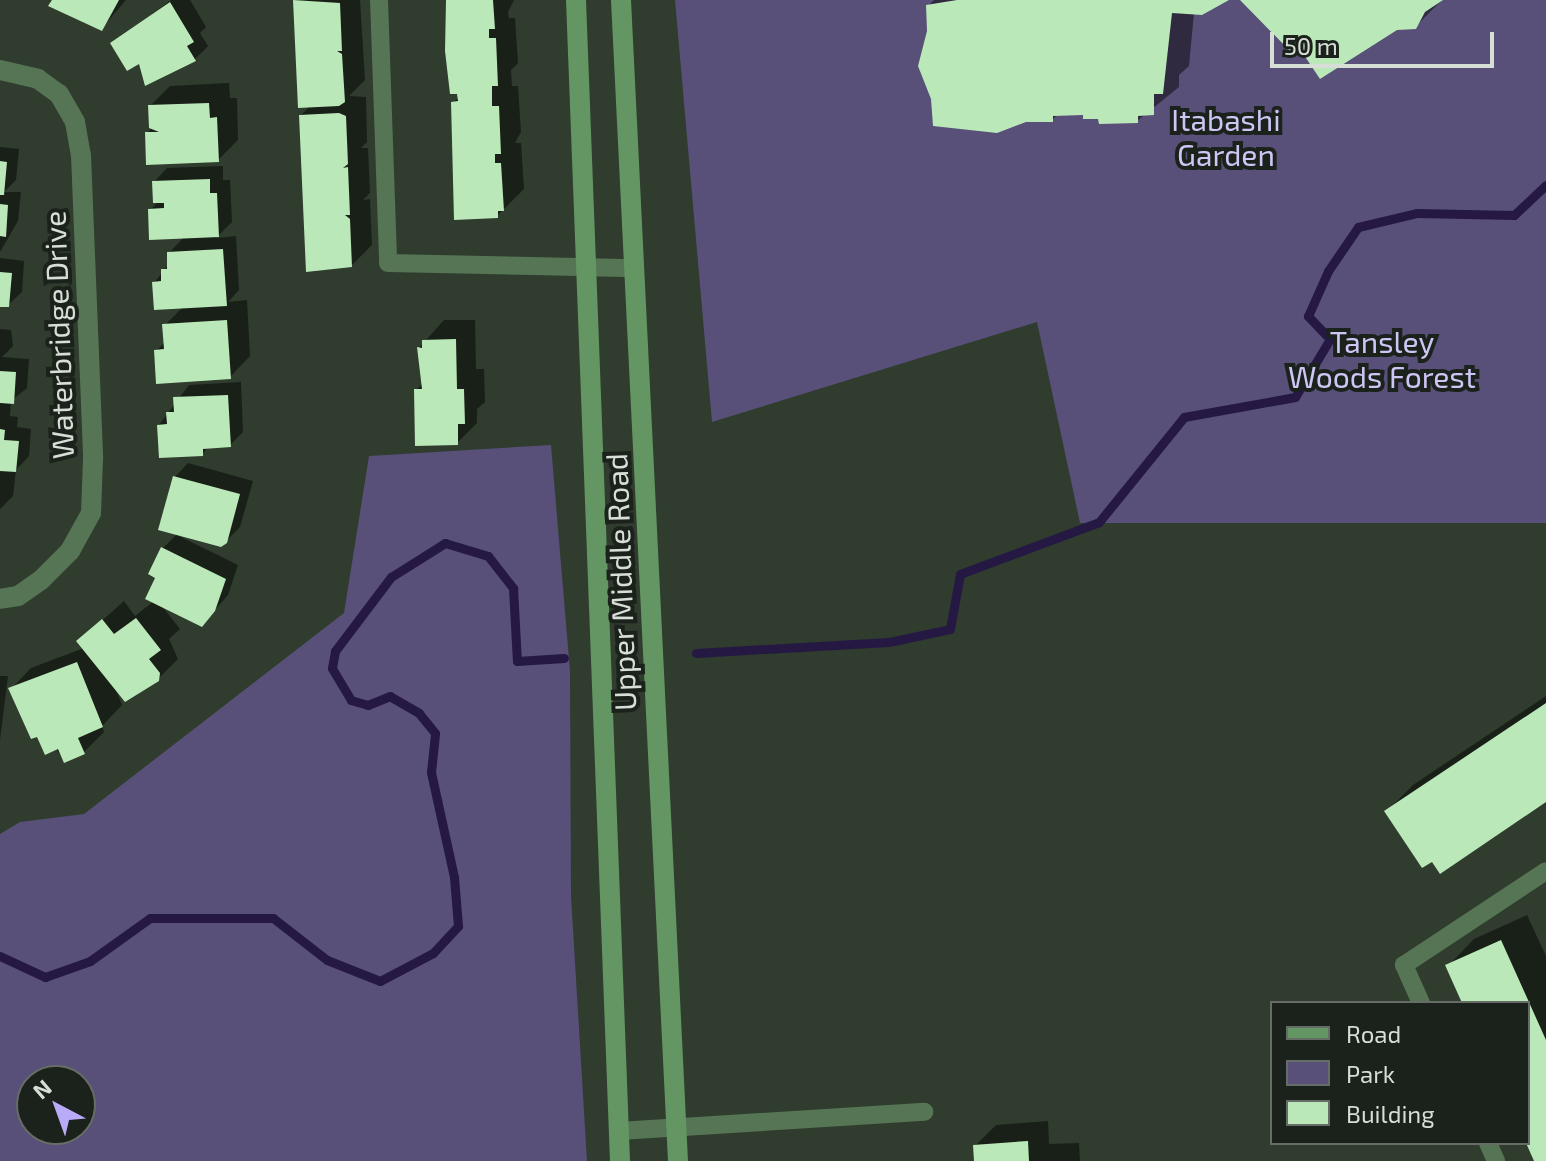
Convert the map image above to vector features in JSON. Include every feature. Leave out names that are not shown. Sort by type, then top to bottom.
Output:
[{"type":"main road","name":"Upper Middle Road","points":[[576,0],[620,1161]]},
{"type":"main road","name":"Upper Middle Road","points":[[621,0],[678,1161]]},
{"type":"street","name":"Waterbridge Drive","points":[[0,70],[38,79],[59,94],[75,122],[82,170],[93,459],[91,513],[70,551],[41,580],[18,596],[0,599]]},
{"type":"lane","points":[[379,0],[388,263],[586,270],[635,268]]},
{"type":"lane","points":[[1420,1001],[1404,965],[1546,871]]},
{"type":"lane","points":[[619,1131],[924,1112]]},
{"type":"green space","points":[[675,0],[1546,0],[1546,523],[1080,523],[1037,322],[712,422]]},
{"type":"green space","points":[[551,445],[570,671],[571,896],[587,1161],[0,1161],[0,834],[20,822],[84,814],[344,613],[369,456]]},
{"type":"building","points":[[52,0],[119,0],[102,31],[48,6]]},
{"type":"building","points":[[293,0],[340,3],[342,51],[337,51],[342,54],[345,102],[339,106],[298,108]]},
{"type":"building","points":[[446,0],[493,0],[495,29],[489,29],[489,38],[496,38],[498,86],[492,86],[492,106],[499,106],[501,154],[495,154],[495,163],[501,163],[504,211],[498,211],[498,218],[454,220],[451,102],[458,101],[457,94],[450,94],[445,51]]},
{"type":"building","points":[[957,0],[1229,0],[1202,15],[1172,13],[1163,94],[1154,94],[1154,115],[1138,116],[1138,123],[1099,124],[1098,119],[1083,119],[1083,115],[1053,116],[1053,122],[1026,122],[997,133],[933,126],[931,99],[918,66],[927,31],[926,5]]},
{"type":"building","points":[[1240,0],[1443,0],[1425,12],[1416,29],[1397,30],[1320,79],[1298,46],[1290,51]]},
{"type":"building","points":[[170,2],[194,42],[187,46],[196,61],[145,86],[139,64],[127,71],[110,43]]},
{"type":"building","points":[[209,103],[210,118],[217,117],[219,162],[146,165],[145,132],[159,132],[149,128],[148,105]]},
{"type":"building","points":[[339,113],[346,116],[348,164],[343,168],[348,167],[350,215],[345,215],[350,219],[352,267],[306,272],[299,115]]},
{"type":"building","points":[[0,161],[7,162],[4,195],[0,195]]},
{"type":"building","points":[[210,179],[210,193],[217,193],[219,237],[149,240],[148,209],[164,208],[164,203],[153,203],[152,181]]},
{"type":"building","points":[[0,204],[8,205],[6,237],[0,236]]},
{"type":"building","points":[[223,249],[227,306],[154,310],[152,282],[161,281],[161,269],[167,269],[167,252]]},
{"type":"building","points":[[0,272],[12,273],[9,307],[0,307]]},
{"type":"building","points":[[227,320],[231,379],[156,384],[154,350],[164,349],[162,324]]},
{"type":"building","points":[[456,339],[457,389],[464,389],[465,424],[458,424],[458,445],[415,446],[414,389],[422,389],[417,347],[422,348],[422,340]]},
{"type":"building","points":[[0,371],[16,372],[14,404],[0,403]]},
{"type":"building","points":[[228,395],[231,447],[203,449],[203,456],[159,458],[157,425],[167,424],[166,412],[174,412],[173,397]]},
{"type":"building","points":[[0,429],[5,430],[4,440],[19,441],[16,472],[0,471]]},
{"type":"building","points":[[173,476],[240,494],[227,543],[221,547],[158,530]]},
{"type":"building","points":[[161,547],[226,579],[215,611],[202,627],[145,599],[155,578],[148,574]]},
{"type":"building","points":[[136,618],[161,650],[149,659],[160,673],[159,681],[125,702],[76,641],[102,619],[114,634]]},
{"type":"building","points":[[77,662],[103,727],[78,738],[85,754],[64,763],[58,749],[45,755],[37,737],[31,739],[8,688]]},
{"type":"building","points":[[1546,703],[1546,802],[1440,874],[1432,862],[1422,868],[1384,811]]},
{"type":"building","points":[[1501,940],[1528,1001],[1461,1001],[1445,965]]},
{"type":"building","points":[[1530,1004],[1546,1040],[1546,1161],[1534,1161],[1527,1145],[1530,1145]]},
{"type":"building","points":[[1028,1141],[1029,1161],[974,1161],[973,1145]]},
{"type":"waterway","points":[[696,653],[889,642],[950,629],[960,574],[1099,522],[1184,417],[1295,397],[1330,339],[1308,316],[1328,271],[1358,227],[1417,213],[1514,215],[1546,185]]},
{"type":"waterway","points":[[0,956],[45,977],[90,961],[150,918],[273,918],[327,960],[380,981],[433,953],[458,926],[454,877],[431,772],[435,733],[419,713],[390,696],[368,705],[351,700],[332,668],[335,651],[391,577],[445,543],[488,556],[513,588],[517,661],[564,658]]},
{"type":"park label","name":"Itabashi Garden","points":[[1226,136]]},
{"type":"park label","name":"Tansley Woods Forest","points":[[1382,358]]}]
